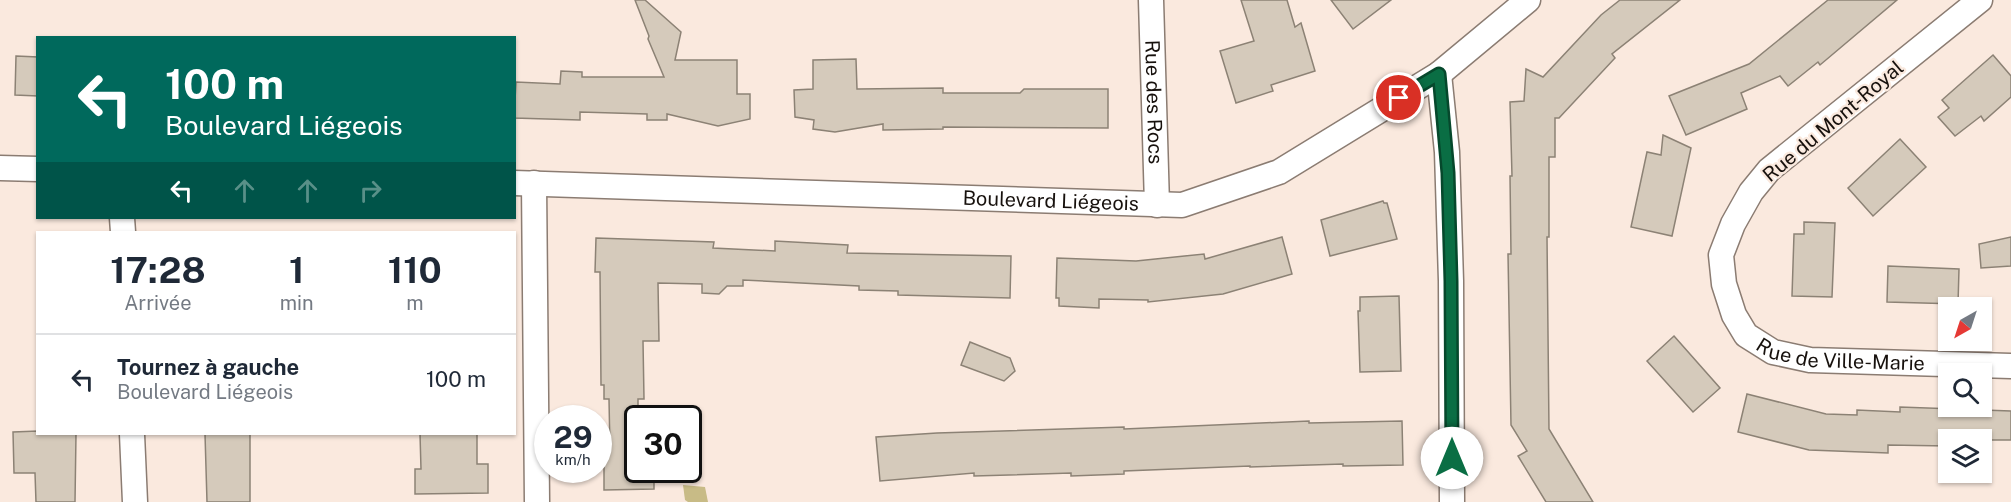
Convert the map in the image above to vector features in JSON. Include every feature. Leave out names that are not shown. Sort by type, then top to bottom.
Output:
[{"type":"street","name":"Rue des Rocs","points":[[1151,0],[1157,205]]},
{"type":"street","name":"Boulevard Liégeois","points":[[524,183],[1182,205],[1280,172],[1439,74],[1528,0]]},
{"type":"street","name":"Rue du Mont-Royal","points":[[1746,335],[1734,315],[1724,284],[1721,255],[1733,224],[1751,192],[1769,170],[1980,0]]},
{"type":"street","points":[[1439,74],[1448,164],[1452,502]]},
{"type":"street","points":[[0,168],[36,169]]},
{"type":"street","points":[[524,183],[537,502]]},
{"type":"street","name":"Rue de Ville-Marie","points":[[1746,335],[1773,352],[1810,360],[2011,366]]},
{"type":"street","points":[[132,435],[135,502]]},
{"type":"shaded area","points":[[683,485],[705,487],[708,502],[685,500]]},
{"type":"building","points":[[635,0],[645,0],[681,32],[675,60],[737,60],[737,94],[750,94],[750,119],[718,126],[667,114],[667,120],[647,120],[647,114],[580,112],[580,120],[516,118],[516,82],[560,84],[561,71],[582,72],[582,77],[664,77],[648,39],[649,36]]},
{"type":"building","points":[[1241,0],[1287,0],[1295,27],[1301,23],[1315,71],[1271,85],[1273,91],[1236,103],[1220,51],[1254,41]]},
{"type":"building","points":[[1331,0],[1391,0],[1353,29]]},
{"type":"building","points":[[1620,0],[1680,0],[1612,54],[1615,58],[1559,118],[1555,118],[1555,157],[1549,157],[1549,237],[1547,237],[1549,429],[1593,502],[1546,502],[1518,456],[1527,451],[1511,425],[1508,254],[1511,254],[1510,102],[1524,101],[1526,69],[1543,77],[1601,15]]},
{"type":"building","points":[[1828,0],[1897,0],[1820,65],[1818,62],[1788,86],[1780,76],[1741,93],[1747,109],[1686,135],[1669,96],[1749,64]]},
{"type":"building","points":[[1993,55],[2011,76],[2011,97],[1984,121],[1981,116],[1955,136],[1938,117],[1949,108],[1942,100]]},
{"type":"building","points":[[16,56],[36,57],[36,96],[15,95]]},
{"type":"building","points":[[856,59],[857,89],[943,88],[943,93],[1020,93],[1024,89],[1108,89],[1108,128],[943,127],[943,129],[883,130],[883,124],[835,132],[813,129],[814,120],[795,117],[794,90],[813,89],[813,60]]},
{"type":"building","points":[[1663,135],[1691,148],[1672,236],[1631,227],[1647,152],[1661,155]]},
{"type":"building","points":[[1900,139],[1926,167],[1873,216],[1848,188]]},
{"type":"building","points":[[1383,201],[1387,203],[1397,239],[1330,256],[1321,220]]},
{"type":"building","points":[[1804,222],[1835,223],[1832,297],[1792,296],[1794,234],[1804,234]]},
{"type":"building","points":[[1282,237],[1292,274],[1223,294],[1148,302],[1148,300],[1099,299],[1099,308],[1059,306],[1059,298],[1056,298],[1057,258],[1136,261],[1204,254],[1205,259]]},
{"type":"building","points":[[2011,237],[2011,266],[1981,268],[1979,244]]},
{"type":"building","points":[[596,238],[714,242],[713,248],[775,251],[775,241],[848,245],[847,253],[1011,256],[1010,298],[898,295],[898,291],[859,290],[859,286],[743,280],[743,286],[727,286],[719,294],[702,293],[702,284],[658,283],[659,341],[643,341],[644,399],[638,399],[638,405],[624,405],[624,483],[654,483],[654,489],[604,490],[604,483],[612,483],[612,405],[609,405],[609,399],[604,399],[604,385],[601,385],[600,272],[595,272]]},
{"type":"building","points":[[1888,266],[1959,269],[1958,297],[1938,297],[1938,303],[1887,302]]},
{"type":"building","points":[[1399,296],[1401,371],[1360,372],[1358,311],[1360,311],[1360,297]]},
{"type":"building","points":[[1674,336],[1720,388],[1693,412],[1647,361]]},
{"type":"building","points":[[970,342],[1010,358],[1015,371],[1004,381],[961,365]]},
{"type":"building","points":[[1747,394],[1826,414],[1857,415],[1857,410],[1900,412],[1900,407],[1938,408],[1938,417],[1992,417],[1992,410],[2011,411],[2011,440],[1992,440],[1992,429],[1938,429],[1938,446],[1888,445],[1888,453],[1809,450],[1738,432]]},
{"type":"building","points":[[1309,421],[1309,423],[1402,421],[1403,465],[1250,466],[1124,471],[1124,474],[1071,476],[1071,473],[974,476],[974,473],[880,481],[876,437],[937,433],[1124,427],[1124,429]]},
{"type":"building","points":[[36,431],[36,435],[76,435],[75,502],[36,502],[35,473],[14,473],[13,432]]},
{"type":"building","points":[[205,435],[250,435],[250,502],[207,502]]},
{"type":"building","points":[[420,435],[477,435],[477,464],[488,464],[488,493],[415,494],[415,469],[421,469]]},
{"type":"route","points":[[1399,98],[1439,74],[1448,173],[1452,458]]}]
